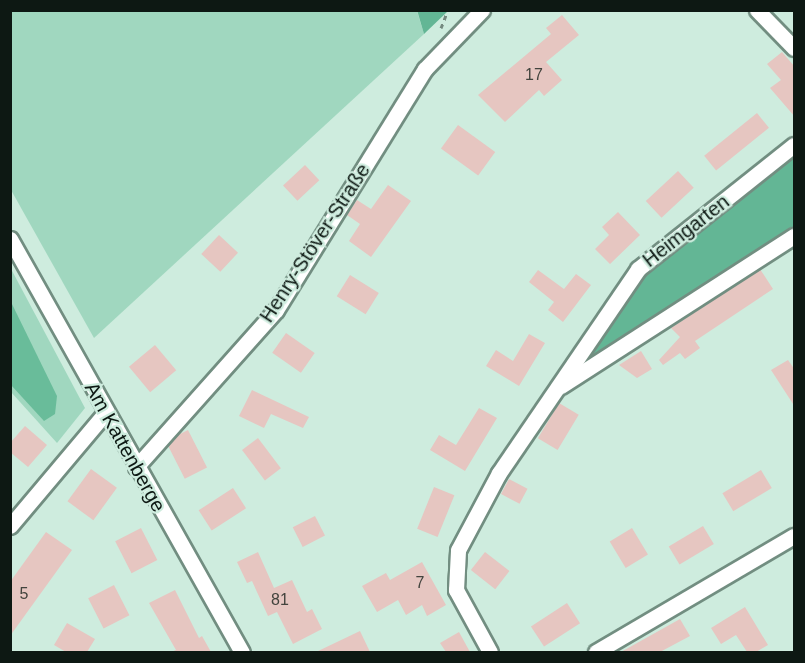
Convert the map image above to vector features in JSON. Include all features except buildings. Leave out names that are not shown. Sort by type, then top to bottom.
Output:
[{"type":"street","name":"Henry-Stöver-Straße","points":[[136,467],[276,310],[425,69],[482,10]]},
{"type":"street","points":[[757,10],[795,48]]},
{"type":"street","name":"Heimgarten","points":[[490,652],[456,590],[458,550],[499,473],[638,269],[795,145]]},
{"type":"street","name":"Heimgarten","points":[[554,391],[795,236]]},
{"type":"street","name":"Am Kattenberge","points":[[10,239],[136,467],[242,652]]},
{"type":"street","points":[[10,526],[106,412]]},
{"type":"street","points":[[596,652],[795,536]]},
{"type":"shaded area","points":[[417,10],[448,10],[448,11],[424,34]]},
{"type":"shaded area","points":[[10,11],[417,11],[424,34],[94,338],[11,190]]},
{"type":"shaded area","points":[[794,145],[794,236],[554,391],[638,269]]},
{"type":"shaded area","points":[[10,267],[85,408],[57,443],[11,392]]},
{"type":"shaded area","points":[[11,302],[57,396],[55,414],[44,421],[11,385]]}]
